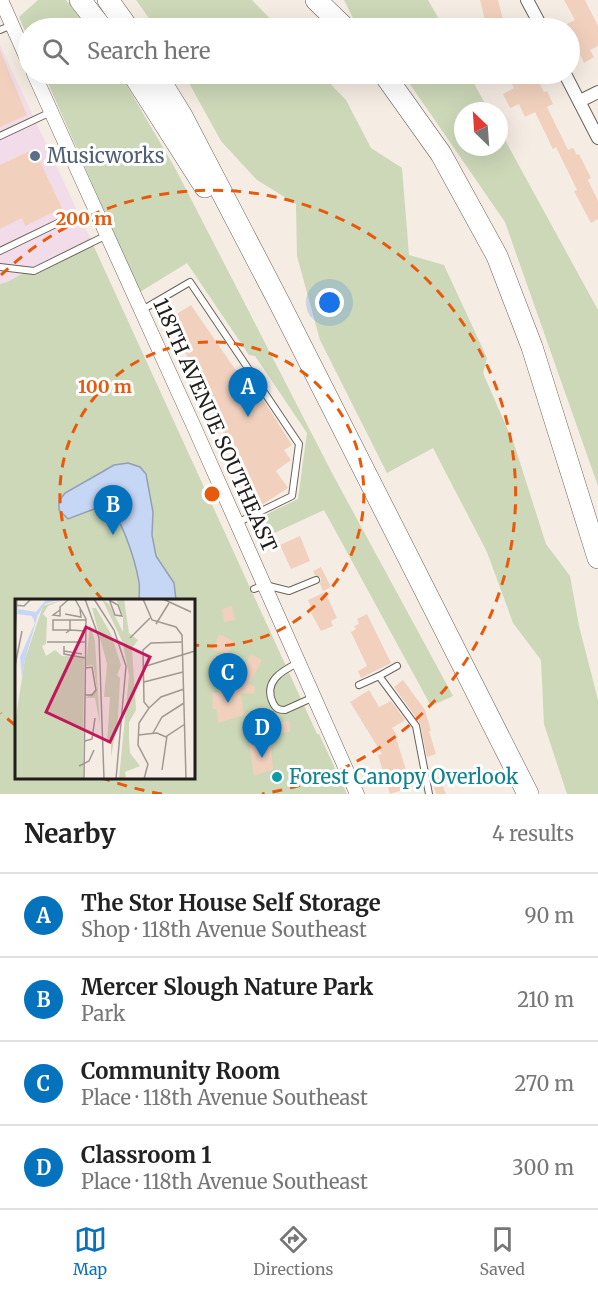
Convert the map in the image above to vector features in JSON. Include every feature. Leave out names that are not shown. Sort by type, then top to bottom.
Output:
[{"type":"highway","points":[[80,0],[94,18]]},
{"type":"highway","points":[[108,0],[121,18]]},
{"type":"highway","points":[[316,0],[335,18]]},
{"type":"highway","points":[[324,0],[338,18]]},
{"type":"highway","points":[[139,84],[280,304]]},
{"type":"highway","points":[[162,84],[182,116],[280,304],[528,794]]},
{"type":"highway","points":[[391,84],[441,154],[497,256],[532,347],[598,558]]},
{"type":"street","points":[[1,0],[6,28],[18,46]]},
{"type":"street","points":[[527,0],[537,18]]},
{"type":"street","name":"118TH AVENUE SOUTHEAST","points":[[39,84],[237,523],[259,587],[299,663],[357,794]]},
{"type":"street","points":[[571,84],[598,138]]},
{"type":"street","points":[[580,101],[598,92]]},
{"type":"lane","points":[[0,136],[52,112]]},
{"type":"lane","points":[[0,250],[62,221]]},
{"type":"lane","points":[[0,267],[34,271],[107,234]]},
{"type":"lane","points":[[142,310],[190,282],[299,444],[292,496],[237,523]]},
{"type":"lane","points":[[259,587],[289,591],[316,580]]},
{"type":"lane","points":[[299,663],[287,668],[271,684],[269,692],[274,706],[285,710],[314,697]]},
{"type":"lane","points":[[359,685],[397,666]]},
{"type":"lane","points":[[379,675],[416,726],[429,794]]},
{"type":"shaded area","points":[[0,45],[90,238],[0,284]]},
{"type":"green space","points":[[38,0],[66,0],[80,18],[19,18]]},
{"type":"green space","points":[[136,0],[252,0],[269,18],[149,18]]},
{"type":"green space","points":[[344,0],[428,0],[438,18],[353,18]]},
{"type":"green space","points":[[48,84],[126,84],[175,168],[332,473],[453,696],[431,706],[324,510],[257,541],[249,523],[298,499],[307,433],[255,356],[249,355],[187,263],[140,292]]},
{"type":"green space","points":[[190,84],[331,84],[346,100],[371,148],[402,168],[409,255],[444,265],[487,358],[483,373],[514,444],[546,544],[570,576],[579,626],[598,700],[598,794],[567,794],[544,724],[541,660],[513,623],[487,552],[433,448],[387,473],[320,340],[297,256],[296,204],[257,180],[221,141]]},
{"type":"green space","points":[[410,84],[474,84],[484,102],[454,102],[454,148]]},
{"type":"green space","points":[[508,145],[598,310],[598,486],[505,222],[460,156],[508,156]]},
{"type":"green space","points":[[90,238],[317,734],[347,794],[0,794],[0,284]]},
{"type":"water","points":[[128,463],[140,467],[146,474],[153,512],[152,535],[156,556],[174,583],[176,599],[139,599],[139,582],[131,550],[121,525],[109,508],[102,506],[68,519],[59,510],[59,501],[65,493],[114,465]]},
{"type":"building","points":[[480,0],[498,0],[502,18],[484,18]]},
{"type":"building","points":[[564,0],[585,0],[598,26],[598,46],[590,50],[594,57],[584,63],[580,54],[580,18],[574,18]]},
{"type":"building","points":[[0,50],[27,115],[0,127]]},
{"type":"building","points":[[512,84],[540,84],[544,92],[547,91],[553,104],[547,107],[568,150],[573,148],[577,155],[579,154],[591,178],[588,180],[598,201],[598,219],[591,223],[574,191],[577,190],[556,147],[553,149],[535,112],[525,117],[519,104],[510,108],[503,94],[514,88]]},
{"type":"building","points":[[34,149],[62,208],[25,226],[22,218],[0,229],[0,165]]},
{"type":"building","points":[[191,305],[259,404],[264,401],[292,445],[284,450],[291,460],[276,471],[288,488],[260,506],[241,478],[247,474],[227,445],[230,442],[222,431],[225,429],[206,402],[211,399],[192,372],[196,369],[178,342],[181,340],[167,320]]},
{"type":"building","points":[[300,536],[310,561],[291,569],[280,545]]},
{"type":"building","points":[[321,567],[331,587],[323,591],[320,584],[321,578],[313,571]]},
{"type":"building","points":[[325,592],[337,618],[331,621],[333,626],[321,631],[311,613],[313,612],[308,600]]},
{"type":"building","points":[[232,606],[235,620],[224,622],[222,609]]},
{"type":"building","points":[[367,614],[391,663],[361,678],[358,671],[367,666],[351,632],[356,629],[354,626],[359,624],[357,619]]},
{"type":"building","points":[[219,634],[233,641],[228,654],[213,650]]},
{"type":"building","points":[[251,654],[262,660],[249,684],[255,687],[254,694],[241,693],[244,715],[218,723],[217,709],[213,709],[212,692],[227,694],[229,672],[239,678]]},
{"type":"building","points":[[403,680],[425,710],[436,754],[427,757],[420,723],[394,687]]},
{"type":"building","points":[[369,690],[379,707],[391,701],[405,720],[392,728],[398,737],[396,738],[407,773],[416,769],[421,784],[390,794],[378,755],[382,754],[350,702]]},
{"type":"building","points":[[289,721],[290,732],[275,733],[274,723]]},
{"type":"building","points":[[249,743],[271,746],[273,769],[254,776]]},
{"type":"building","points":[[439,777],[446,794],[436,794],[432,780]]},
{"type":"place","name":"Musicworks","points":[[35,156]]},
{"type":"place","name":"The Stor House Self Storage","points":[[248,417]]},
{"type":"place","name":"Mercer Slough Nature Park","points":[[113,535]]},
{"type":"place","name":"Community Room","points":[[228,703]]},
{"type":"place","name":"Classroom 1","points":[[262,758]]},
{"type":"place","name":"Forest Canopy Overlook","points":[[277,777]]}]
